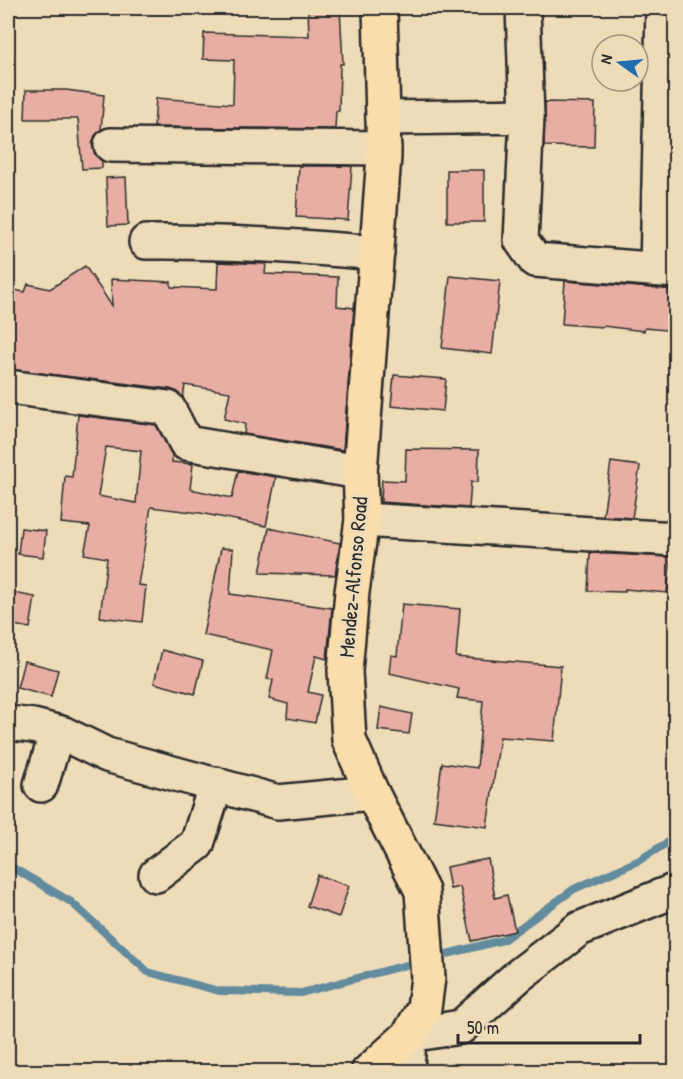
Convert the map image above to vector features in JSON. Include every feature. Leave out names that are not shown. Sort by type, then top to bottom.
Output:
[{"type":"main road","name":"Mendez-Alfonso Road","points":[[368,1071],[409,1035],[424,1008],[428,978],[422,891],[372,794],[349,740],[345,671],[352,592],[362,520],[360,472],[383,133],[380,8]]},
{"type":"street","points":[[523,8],[527,116],[521,240],[535,260],[666,270],[663,8]]},
{"type":"street","points":[[111,145],[383,133],[527,116]]},
{"type":"street","points":[[146,242],[282,245],[376,253]]},
{"type":"street","points":[[8,387],[168,408],[186,443],[360,472]]},
{"type":"street","points":[[362,520],[675,540]]},
{"type":"street","points":[[8,723],[57,732],[107,755],[278,801],[372,794]]},
{"type":"street","points":[[41,785],[57,732]]},
{"type":"street","points":[[156,875],[197,844],[216,784]]},
{"type":"street","points":[[407,1071],[409,1035],[461,1027],[518,976],[579,929],[675,890]]},
{"type":"building","points":[[308,8],[340,8],[343,64],[340,64],[339,111],[336,111],[335,129],[154,127],[156,98],[233,104],[234,60],[203,59],[204,33],[309,36]]},
{"type":"building","points":[[26,90],[66,90],[104,95],[101,130],[95,136],[92,144],[95,155],[102,161],[102,168],[82,169],[78,119],[25,119]]},
{"type":"building","points":[[545,102],[595,103],[594,147],[544,146]]},
{"type":"building","points":[[299,166],[352,166],[348,220],[296,217]]},
{"type":"building","points":[[447,170],[484,170],[484,222],[447,222]]},
{"type":"building","points":[[126,177],[128,225],[108,226],[106,178]]},
{"type":"building","points":[[218,262],[266,264],[265,274],[338,277],[337,306],[354,308],[343,450],[244,434],[245,424],[224,419],[230,392],[185,385],[183,398],[178,392],[170,389],[8,369],[8,289],[25,292],[28,284],[50,289],[85,266],[112,306],[111,279],[171,282],[171,287],[217,289]]},
{"type":"building","points":[[450,276],[500,281],[492,354],[442,348]]},
{"type":"building","points":[[565,281],[675,290],[675,331],[645,328],[644,331],[562,324]]},
{"type":"building","points":[[394,375],[446,379],[443,411],[391,406]]},
{"type":"building","points":[[78,415],[156,425],[172,455],[172,462],[193,464],[190,489],[232,498],[238,471],[276,477],[266,526],[200,513],[151,507],[138,585],[146,586],[142,622],[100,617],[107,558],[84,554],[90,526],[61,523],[65,476],[72,477]],"holes":[[[106,447],[141,451],[136,503],[98,496]]]},
{"type":"building","points":[[406,449],[479,450],[478,482],[471,482],[469,508],[381,502],[382,480],[405,481]]},
{"type":"building","points":[[611,462],[640,466],[632,518],[603,516]]},
{"type":"building","points":[[21,528],[46,531],[43,557],[18,554]]},
{"type":"building","points":[[269,528],[340,543],[335,575],[260,573]]},
{"type":"building","points":[[221,548],[233,549],[230,594],[332,608],[327,659],[316,656],[308,692],[321,695],[315,723],[287,718],[288,704],[269,699],[273,680],[267,679],[273,650],[203,635]]},
{"type":"building","points":[[590,553],[671,557],[667,593],[625,589],[625,592],[588,591]]},
{"type":"building","points":[[8,592],[35,597],[30,628],[8,624]]},
{"type":"building","points":[[402,604],[460,609],[456,657],[561,666],[554,741],[500,737],[487,827],[434,820],[442,763],[477,768],[483,701],[457,698],[459,689],[389,673],[391,655],[397,656]]},
{"type":"building","points":[[162,650],[203,661],[195,694],[154,683]]},
{"type":"building","points":[[24,661],[58,670],[51,697],[17,688]]},
{"type":"building","points":[[381,707],[412,714],[409,734],[378,730]]},
{"type":"building","points":[[488,859],[495,898],[507,895],[515,931],[472,941],[460,887],[450,889],[446,867]]},
{"type":"building","points":[[317,875],[349,886],[339,917],[307,906]]},
{"type":"waterway","points":[[435,957],[503,940],[574,889],[638,861],[676,837]]},
{"type":"waterway","points":[[8,865],[71,902],[148,972],[219,991],[301,993],[421,961]]}]
